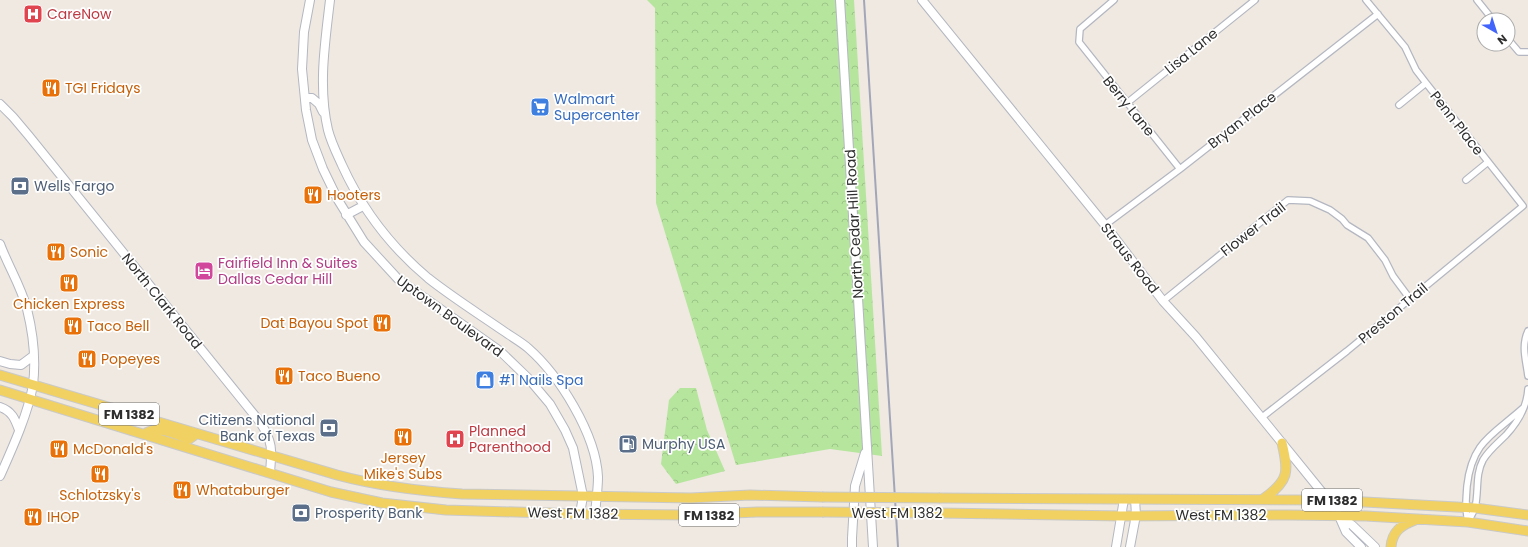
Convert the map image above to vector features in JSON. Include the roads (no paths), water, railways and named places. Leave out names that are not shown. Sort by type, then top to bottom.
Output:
[{"type":"main road","name":"FM 1382","points":[[0,375],[272,456]]},
{"type":"main road","name":"FM 1382","points":[[0,390],[270,472]]},
{"type":"main road","points":[[126,428],[141,424],[148,419]]},
{"type":"main road","points":[[145,434],[149,430],[157,430],[189,439],[196,434]]},
{"type":"main road","points":[[1263,500],[1276,490],[1284,479],[1286,463],[1282,443]]},
{"type":"main road","name":"West FM 1382","points":[[272,456],[357,480],[424,492],[704,498],[750,495],[822,497],[1328,500],[1470,508],[1528,515]]},
{"type":"main road","name":"West FM 1382","points":[[270,472],[337,493],[382,503],[446,510],[580,514],[688,515],[757,512],[822,512],[1122,516],[1339,516],[1468,522],[1528,531]]},
{"type":"main road","points":[[1392,547],[1394,534],[1398,528],[1419,519]]},
{"type":"street","name":"Uptown Boulevard","points":[[310,0],[304,32],[302,69],[312,140],[323,169],[346,215],[364,242],[398,279],[500,351],[528,378],[550,404],[565,430],[573,448],[583,496],[580,514]]},
{"type":"street","name":"Uptown Boulevard","points":[[330,0],[323,55],[324,93],[328,130],[347,177],[363,206],[382,232],[404,255],[428,278],[528,348],[552,375],[576,410],[595,456],[598,477],[595,514]]},
{"type":"street","name":"North Cedar Hill Road","points":[[840,0],[872,547]]},
{"type":"street","name":"Straus Road","points":[[922,0],[1105,225],[1164,301],[1196,337],[1282,443],[1339,516]]},
{"type":"street","name":"Berry Lane","points":[[1114,0],[1080,29],[1079,42],[1180,169]]},
{"type":"street","name":"Lisa Lane","points":[[1127,103],[1255,0]]},
{"type":"street","name":"Penn Place","points":[[1366,0],[1405,47],[1416,70],[1522,206]]},
{"type":"street","points":[[1477,0],[1487,12]]},
{"type":"street","name":"Bryan Place","points":[[1105,225],[1180,169],[1378,14]]},
{"type":"street","points":[[1516,48],[1519,52],[1528,52]]},
{"type":"street","name":"Penn Place","points":[[1399,105],[1426,83]]},
{"type":"street","points":[[305,98],[312,98],[319,104],[328,130]]},
{"type":"street","name":"North Clark Road","points":[[0,104],[25,132],[260,422],[268,435],[271,446],[272,456],[270,472]]},
{"type":"street","name":"Penn Place","points":[[1466,180],[1488,162]]},
{"type":"street","name":"Flower Trail","points":[[1164,301],[1265,217],[1288,200],[1310,201],[1330,210],[1347,225],[1368,238],[1385,260],[1393,276],[1410,299]]},
{"type":"street","points":[[346,215],[363,206]]},
{"type":"street","name":"Preston Trail","points":[[1261,418],[1347,351],[1522,206]]},
{"type":"street","points":[[0,244],[27,309],[33,341],[33,384],[30,400],[0,476]]},
{"type":"street","points":[[1528,331],[1523,348],[1528,376]]},
{"type":"street","points":[[0,361],[21,365],[33,356]]},
{"type":"street","points":[[1468,522],[1477,477],[1481,465],[1490,450],[1512,429],[1524,407],[1528,389]]},
{"type":"street","points":[[0,407],[7,410],[15,418],[19,430]]},
{"type":"street","points":[[1468,522],[1470,508],[1469,472],[1472,460],[1477,451],[1491,434],[1524,407]]},
{"type":"street","name":"North Cedar Hill Road","points":[[852,547],[855,486],[867,449]]},
{"type":"street","points":[[1116,547],[1124,499]]},
{"type":"street","points":[[1130,547],[1136,515],[1135,499]]},
{"type":"street","points":[[1339,516],[1346,532],[1361,547]]},
{"type":"street","points":[[1339,516],[1352,525],[1375,547]]},
{"type":"railway","points":[[864,0],[898,547]]},
{"type":"place","name":"CareNow","points":[[33,14]]},
{"type":"place","name":"TGI Fridays","points":[[51,88]]},
{"type":"place","name":"Walmart Supercenter","points":[[540,107]]},
{"type":"place","name":"Wells Fargo","points":[[20,186]]},
{"type":"place","name":"Hooters","points":[[313,195]]},
{"type":"place","name":"Sonic","points":[[56,252]]},
{"type":"place","name":"Fairfield Inn & Suites Dallas Cedar Hill","points":[[204,271]]},
{"type":"place","name":"Chicken Express","points":[[69,283]]},
{"type":"place","name":"Dat Bayou Spot","points":[[382,323]]},
{"type":"place","name":"Taco Bell","points":[[73,326]]},
{"type":"place","name":"Popeyes","points":[[87,359]]},
{"type":"place","name":"Taco Bueno","points":[[284,376]]},
{"type":"place","name":"#1 Nails Spa","points":[[485,380]]},
{"type":"place","name":"Citizens National Bank of Texas","points":[[329,428]]},
{"type":"place","name":"Jersey Mike's Subs","points":[[403,437]]},
{"type":"place","name":"Planned Parenthood","points":[[455,439]]},
{"type":"place","name":"Murphy USA","points":[[628,444]]},
{"type":"place","name":"McDonald's","points":[[59,449]]},
{"type":"place","name":"Schlotzsky's","points":[[100,474]]},
{"type":"place","name":"Whataburger","points":[[182,490]]},
{"type":"place","name":"Prosperity Bank","points":[[301,513]]},
{"type":"place","name":"IHOP","points":[[33,517]]}]
